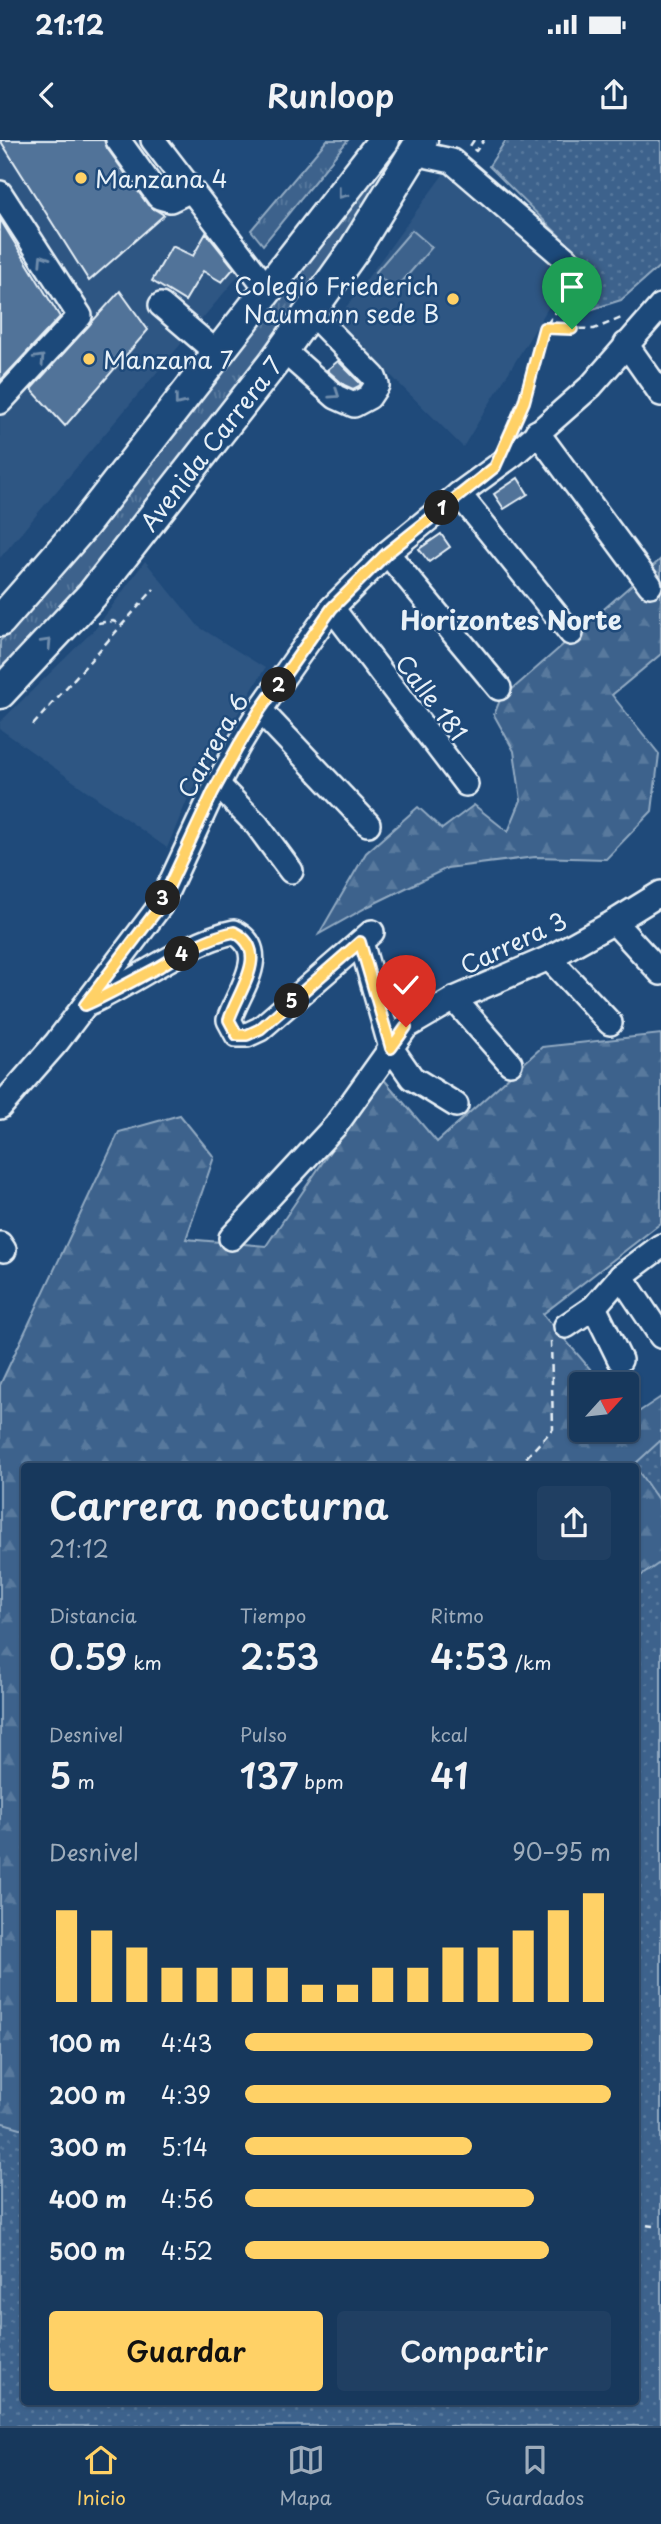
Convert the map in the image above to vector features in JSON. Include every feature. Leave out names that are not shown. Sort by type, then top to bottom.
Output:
[{"type":"main road","name":"Avenida Carrera 7","points":[[0,621],[77,533],[384,140]]},
{"type":"main road","name":"Avenida Carrera 7","points":[[0,693],[92,595],[283,350],[354,250],[418,146]]},
{"type":"street","points":[[118,140],[159,197],[170,200],[191,190]]},
{"type":"street","points":[[153,140],[268,290]]},
{"type":"street","points":[[418,146],[452,161],[580,272]]},
{"type":"street","points":[[0,193],[80,316],[0,402]]},
{"type":"street","points":[[161,305],[217,354]]},
{"type":"street","name":"Carrera 6","points":[[0,1107],[57,1042],[160,906],[217,784],[260,710],[332,608],[387,553],[459,494],[514,454],[591,386],[656,311]]},
{"type":"street","points":[[283,350],[335,397],[354,405],[369,397],[377,385],[374,377],[311,313]]},
{"type":"street","points":[[626,344],[661,394]]},
{"type":"street","points":[[537,432],[650,585]]},
{"type":"street","points":[[459,494],[571,633]]},
{"type":"street","points":[[387,553],[499,688]]},
{"type":"street","name":"Calle 181","points":[[332,608],[466,784]]},
{"type":"street","points":[[260,710],[368,824]]},
{"type":"street","points":[[217,784],[257,825],[291,871]]},
{"type":"street","name":"Carrera 3","points":[[232,1238],[336,1125],[406,1027],[454,999],[549,958],[661,893]]},
{"type":"street","points":[[614,922],[661,973]]},
{"type":"street","name":"Carrera 6","points":[[85,1005],[116,991],[181,954],[223,934],[234,932],[248,941],[253,958],[229,1020],[237,1035],[247,1035],[260,1029],[366,937],[391,1048]]},
{"type":"street","points":[[549,958],[610,1023]]},
{"type":"street","points":[[454,999],[510,1063]]},
{"type":"street","points":[[391,1048],[412,1078],[456,1105]]},
{"type":"street","points":[[566,1326],[594,1307],[621,1276],[658,1253]]},
{"type":"street","points":[[621,1276],[661,1336]]},
{"type":"street","points":[[594,1307],[620,1360]]},
{"type":"path","points":[[474,140],[470,146],[476,151],[485,140]]},
{"type":"path","points":[[510,435],[524,402],[544,328],[576,285],[580,272]]},
{"type":"path","points":[[544,328],[594,328],[612,323],[638,310],[656,311]]},
{"type":"path","points":[[33,725],[154,589]]},
{"type":"path","points":[[92,624],[113,621],[122,625]]},
{"type":"path","points":[[521,1463],[553,1429],[551,1340],[556,1332],[566,1326]]},
{"type":"path","points":[[639,2224],[653,2226]]},
{"type":"shaded area","points":[[0,140],[145,140],[245,268],[0,558]]},
{"type":"shaded area","name":"Colegio Friederich Naumann sede B","points":[[445,172],[567,277],[463,447],[336,321]]},
{"type":"shaded area","points":[[145,561],[199,627],[265,668],[188,798],[167,848],[0,729],[0,722],[96,628]]},
{"type":"green space","points":[[327,140],[348,140],[263,245],[251,230]]},
{"type":"green space","points":[[506,140],[661,140],[661,265],[621,300],[577,314],[593,269],[489,166]]},
{"type":"green space","points":[[399,141],[404,144],[320,275],[107,557],[40,631],[0,668],[0,641],[105,523]]},
{"type":"green space","points":[[412,230],[432,247],[395,290],[375,273]]},
{"type":"green space","points":[[661,559],[661,654],[612,695],[659,754],[652,811],[606,859],[535,857],[447,868],[319,934],[366,853],[418,807],[442,829],[474,805],[508,832],[521,800],[514,751],[494,715],[500,700]]},
{"type":"green space","points":[[661,1034],[661,1223],[543,1314],[593,1372],[569,1372],[569,1442],[639,1442],[639,1412],[661,1397],[661,2426],[140,2426],[556,2405],[639,2405],[639,1463],[21,1463],[21,2262],[0,2232],[0,1385],[119,1132],[180,1115],[214,1157],[186,1239],[266,1246],[381,1076],[437,1142],[542,1047]]},
{"type":"green space","points":[[661,1440],[661,1525],[659,1501],[639,1472],[639,1463],[636,1463]]},
{"type":"green space","points":[[661,1562],[661,2426],[0,2426],[0,2122],[21,2128],[21,2405],[639,2405],[639,1577]]},
{"type":"building","name":"Manzana 4","points":[[0,140],[104,140],[148,205],[164,215],[89,281]]},
{"type":"building","points":[[0,219],[60,317],[0,381]]},
{"type":"building","points":[[206,233],[234,268],[222,282],[203,271],[185,301],[152,281],[172,246],[193,256]]},
{"type":"building","name":"Manzana 7","points":[[120,291],[148,330],[65,426],[31,389]]},
{"type":"building","points":[[338,361],[361,384],[359,386],[353,389],[344,385],[327,370]]},
{"type":"building","points":[[518,478],[528,494],[504,509],[494,494]]},
{"type":"building","points":[[441,534],[450,547],[429,562],[419,549]]},
{"type":"place","name":"Manzana 4","points":[[81,178]]},
{"type":"place","name":"Colegio Friederich Naumann sede B","points":[[453,299]]},
{"type":"place","name":"Manzana 7","points":[[89,359]]},
{"type":"district","name":"Horizontes Norte","points":[[511,619]]},
{"type":"route","points":[[406,1027],[391,1048],[360,942],[260,1029],[247,1035],[237,1035],[229,1020],[253,958],[248,941],[234,932],[223,934],[181,954],[116,991],[85,1005],[160,906],[213,792],[240,743],[332,608],[387,553],[495,467],[524,402],[544,328],[572,329]]}]
